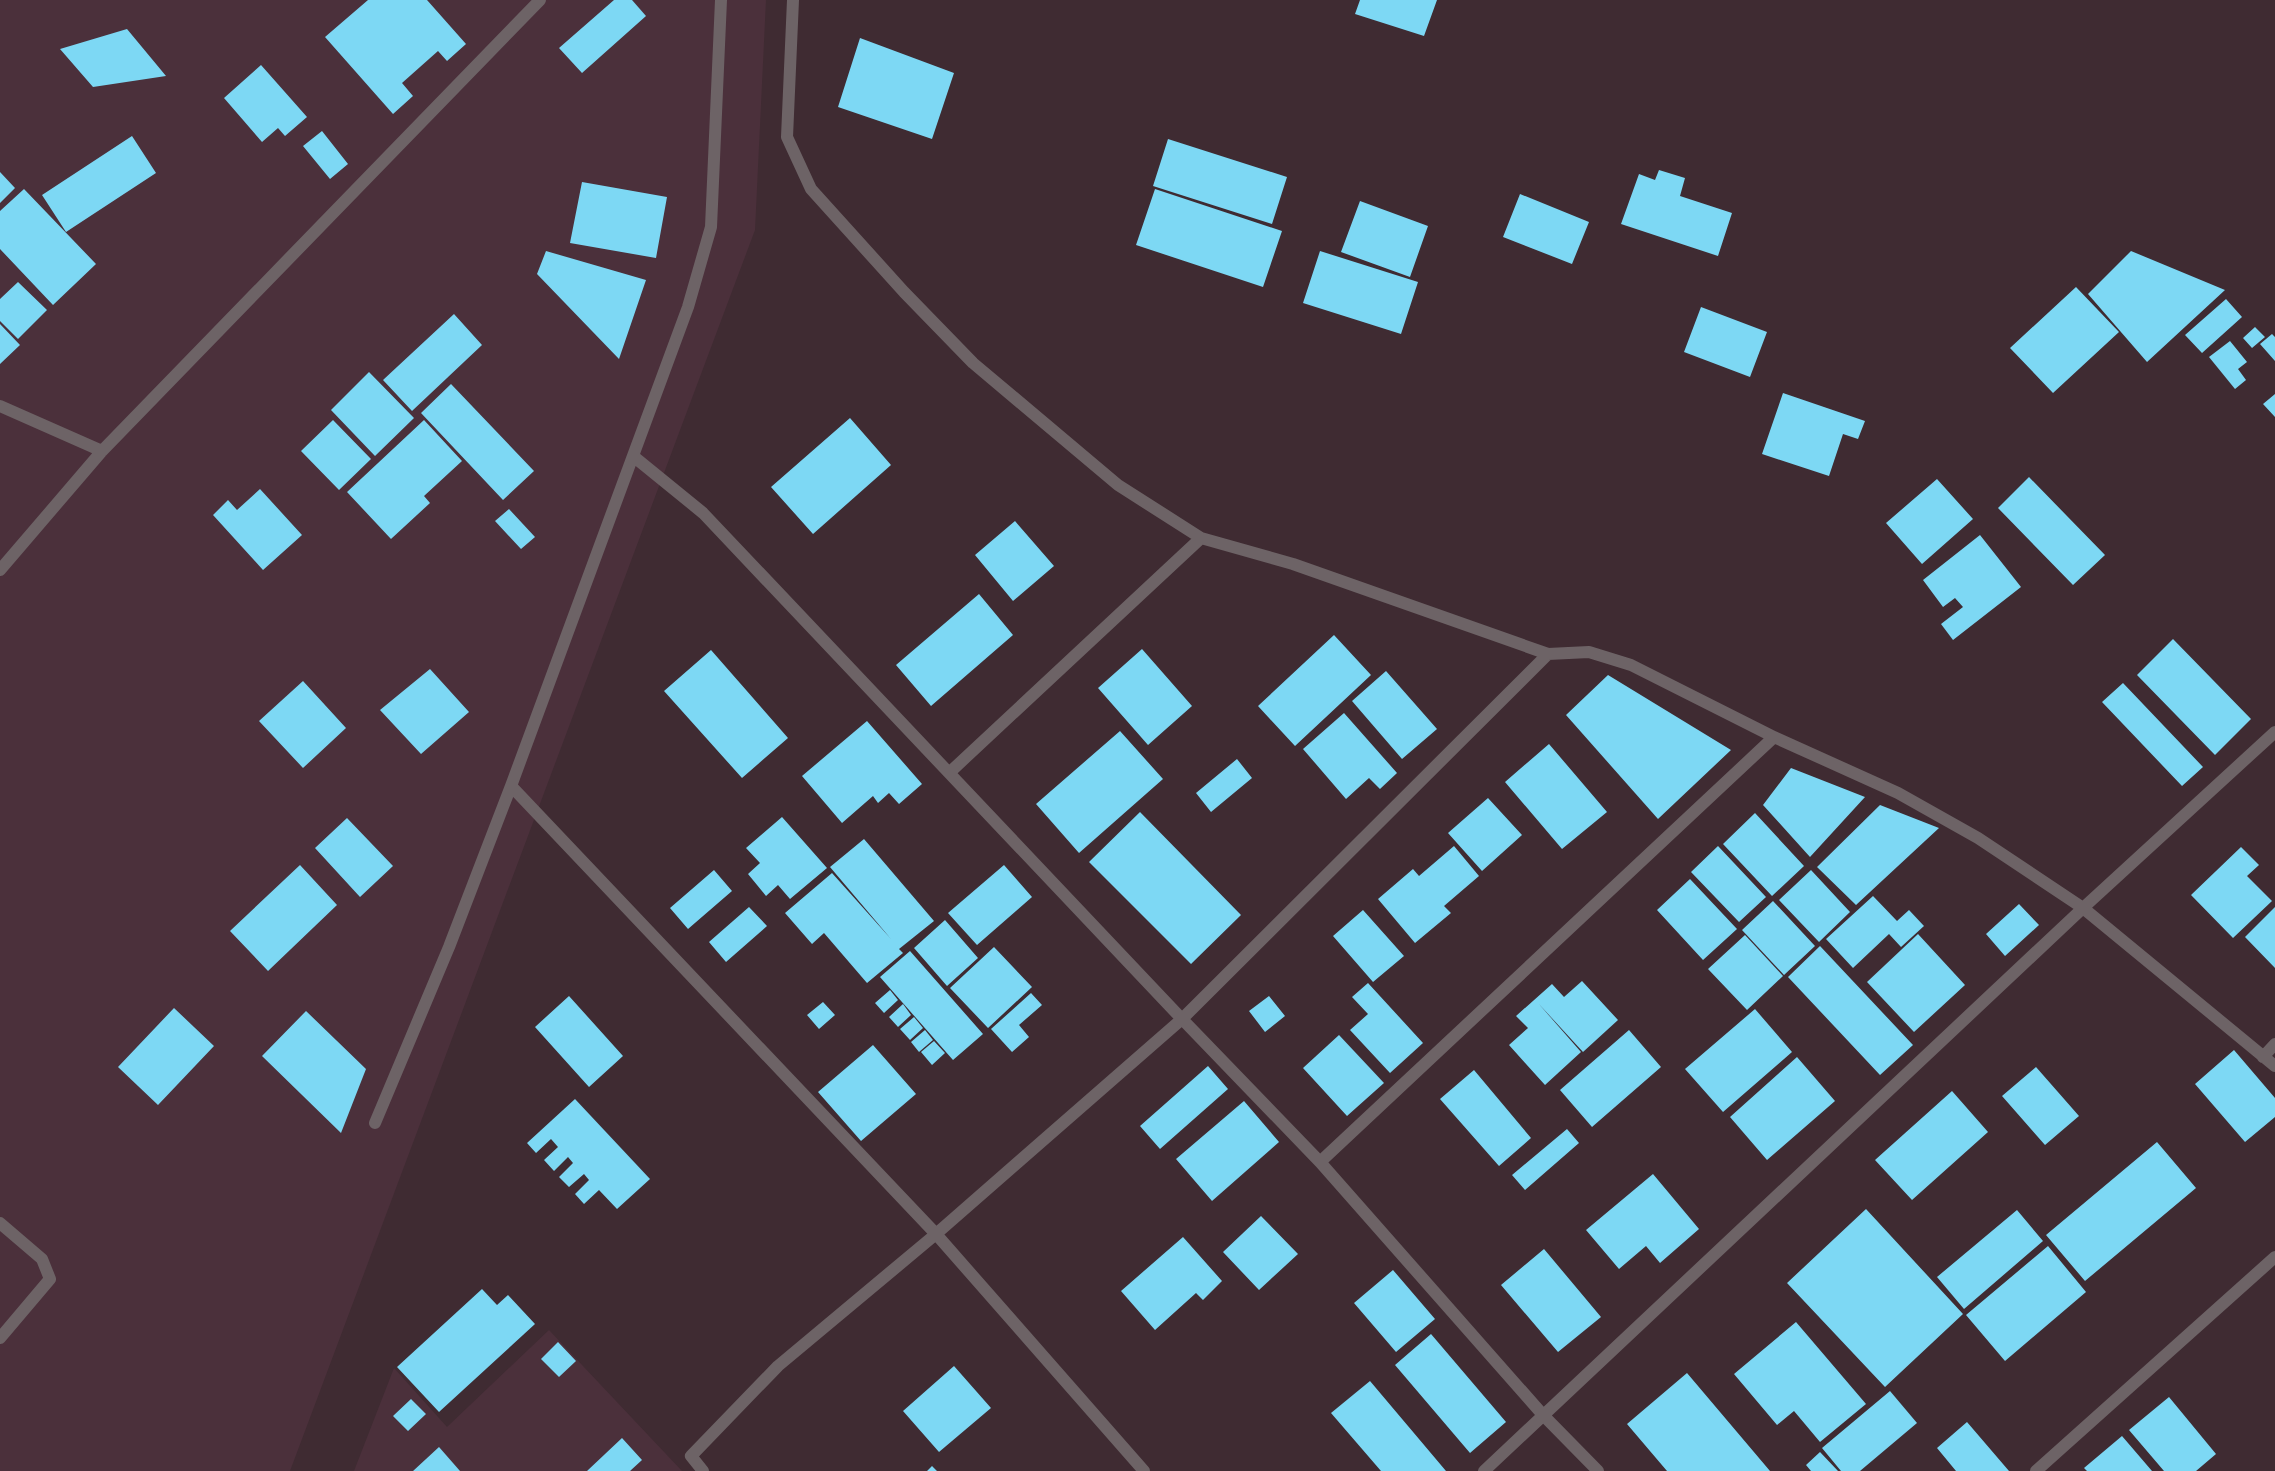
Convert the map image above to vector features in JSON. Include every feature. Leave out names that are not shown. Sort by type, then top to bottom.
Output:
[{"type":"street","points":[[0,570],[102,451],[540,0]]},
{"type":"street","points":[[375,1123],[449,947],[511,786],[688,307],[711,227],[721,0]]},
{"type":"street","points":[[793,0],[787,137],[811,189],[904,292],[973,363],[1118,485],[1201,538],[1293,564],[1548,654],[1589,652],[1631,666],[1774,737],[1914,802],[1978,838],[2083,908],[2275,1066]]},
{"type":"street","points":[[0,406],[102,451]]},
{"type":"street","points":[[633,456],[704,512],[1182,1019],[1320,1162],[1543,1415],[1598,1471]]},
{"type":"street","points":[[949,773],[1201,538]]},
{"type":"street","points":[[704,1471],[691,1456],[778,1366],[936,1234],[1182,1019],[1548,654]]},
{"type":"street","points":[[1484,1471],[2083,908],[2275,732]]},
{"type":"street","points":[[1320,1162],[1774,737]]},
{"type":"street","points":[[511,786],[936,1234],[1144,1471]]},
{"type":"street","points":[[2263,1057],[2275,1044]]},
{"type":"street","points":[[0,1223],[42,1259],[50,1279],[0,1338]]},
{"type":"street","points":[[2036,1471],[2275,1257]]},
{"type":"shaded area","points":[[0,0],[766,0],[755,230],[290,1471],[0,1471]]},
{"type":"shaded area","points":[[549,1330],[682,1471],[354,1471],[394,1368],[447,1427]]},
{"type":"building","points":[[368,0],[427,0],[466,44],[447,61],[438,51],[402,83],[413,96],[393,114],[325,37]]},
{"type":"building","points":[[614,0],[632,0],[646,16],[582,73],[559,48]]},
{"type":"building","points":[[1360,0],[1437,0],[1424,36],[1355,14]]},
{"type":"building","points":[[127,29],[166,76],[93,87],[60,49]]},
{"type":"building","points":[[860,38],[954,73],[932,139],[838,107]]},
{"type":"building","points":[[261,65],[307,117],[285,136],[278,128],[262,142],[224,98]]},
{"type":"building","points":[[322,131],[348,164],[330,179],[303,146]]},
{"type":"building","points":[[132,136],[156,173],[66,232],[42,195]]},
{"type":"building","points":[[1168,139],[1287,177],[1272,224],[1153,186]]},
{"type":"building","points":[[1659,170],[1685,178],[1680,196],[1732,213],[1718,256],[1621,224],[1639,174],[1655,180]]},
{"type":"building","points":[[0,172],[15,188],[0,203]]},
{"type":"building","points":[[582,182],[667,197],[656,258],[570,243]]},
{"type":"building","points":[[24,189],[96,264],[53,305],[0,249],[0,211]]},
{"type":"building","points":[[1155,189],[1282,231],[1263,287],[1136,245]]},
{"type":"building","points":[[1520,194],[1589,222],[1572,264],[1503,237]]},
{"type":"building","points":[[1360,201],[1428,226],[1410,277],[1341,252]]},
{"type":"building","points":[[546,251],[646,280],[619,359],[537,274]]},
{"type":"building","points":[[1320,251],[1418,282],[1401,334],[1303,303]]},
{"type":"building","points":[[2131,251],[2225,290],[2147,362],[2088,294]]},
{"type":"building","points":[[18,282],[47,310],[18,339],[0,321],[0,299]]},
{"type":"building","points":[[2076,287],[2119,332],[2053,393],[2010,348]]},
{"type":"building","points":[[2226,299],[2242,317],[2202,353],[2185,335]]},
{"type":"building","points":[[1701,307],[1767,332],[1750,377],[1684,352]]},
{"type":"building","points":[[454,314],[482,345],[412,411],[383,380]]},
{"type":"building","points":[[0,324],[20,345],[0,364]]},
{"type":"building","points":[[2255,327],[2265,337],[2252,348],[2243,338]]},
{"type":"building","points":[[2272,334],[2275,337],[2275,361],[2260,344]]},
{"type":"building","points":[[2230,341],[2247,362],[2238,369],[2246,380],[2235,389],[2209,357]]},
{"type":"building","points":[[369,372],[414,418],[375,456],[331,410]]},
{"type":"building","points":[[451,384],[534,471],[503,500],[421,413]]},
{"type":"building","points":[[1783,393],[1865,421],[1858,439],[1843,434],[1829,476],[1762,454]]},
{"type":"building","points":[[2275,394],[2275,417],[2263,404]]},
{"type":"building","points":[[850,418],[891,465],[813,534],[771,487]]},
{"type":"building","points":[[333,420],[371,459],[339,490],[301,451]]},
{"type":"building","points":[[424,420],[462,461],[424,496],[430,503],[391,539],[347,492]]},
{"type":"building","points":[[2029,477],[2105,555],[2073,585],[1998,508]]},
{"type":"building","points":[[1937,479],[1973,519],[1922,564],[1886,523]]},
{"type":"building","points":[[260,489],[302,535],[263,570],[213,515],[228,500],[237,510]]},
{"type":"building","points":[[509,509],[535,537],[521,549],[495,521]]},
{"type":"building","points":[[1015,521],[1054,566],[1013,601],[975,555]]},
{"type":"building","points":[[1980,535],[2021,587],[1953,640],[1941,624],[1963,607],[1955,598],[1943,607],[1923,580]]},
{"type":"building","points":[[979,594],[1013,635],[931,706],[896,665]]},
{"type":"building","points":[[1334,635],[1371,675],[1295,746],[1258,706]]},
{"type":"building","points":[[2173,639],[2251,719],[2215,755],[2137,675]]},
{"type":"building","points":[[1142,649],[1192,706],[1148,745],[1098,688]]},
{"type":"building","points":[[711,650],[788,738],[742,778],[664,691]]},
{"type":"building","points":[[430,669],[469,712],[421,754],[380,710]]},
{"type":"building","points":[[1386,671],[1437,729],[1402,759],[1352,701]]},
{"type":"building","points":[[1608,675],[1731,750],[1658,819],[1566,715]]},
{"type":"building","points":[[303,681],[346,728],[303,768],[259,721]]},
{"type":"building","points":[[2123,683],[2203,767],[2182,786],[2102,702]]},
{"type":"building","points":[[1344,713],[1397,773],[1380,789],[1369,778],[1346,799],[1303,749]]},
{"type":"building","points":[[867,721],[922,784],[899,804],[889,793],[878,803],[873,796],[842,823],[802,776]]},
{"type":"building","points":[[1120,731],[1163,779],[1079,853],[1036,804]]},
{"type":"building","points":[[1549,744],[1607,812],[1562,849],[1505,782]]},
{"type":"building","points":[[1237,759],[1252,778],[1211,812],[1196,793]]},
{"type":"building","points":[[1791,768],[1865,797],[1810,857],[1763,805]]},
{"type":"building","points":[[1488,798],[1522,835],[1482,871],[1448,833]]},
{"type":"building","points":[[1880,805],[1939,828],[1856,905],[1817,867]]},
{"type":"building","points":[[1140,812],[1241,915],[1191,964],[1089,862]]},
{"type":"building","points":[[1755,813],[1804,866],[1772,896],[1723,844]]},
{"type":"building","points":[[782,817],[827,868],[790,899],[778,885],[766,896],[748,874],[760,863],[746,848]]},
{"type":"building","points":[[347,818],[393,866],[360,897],[315,848]]},
{"type":"building","points":[[864,839],[934,921],[899,949],[903,953],[867,983],[824,933],[812,944],[785,913],[832,873],[891,939],[830,867]]},
{"type":"building","points":[[1454,846],[1479,876],[1444,906],[1451,913],[1415,943],[1378,899],[1413,869],[1419,876]]},
{"type":"building","points":[[1718,846],[1766,897],[1739,922],[1691,872]]},
{"type":"building","points":[[2241,847],[2259,865],[2247,876],[2272,901],[2233,938],[2191,895]]},
{"type":"building","points":[[300,865],[337,905],[268,971],[230,931]]},
{"type":"building","points":[[1004,865],[1032,897],[977,945],[948,913]]},
{"type":"building","points":[[714,870],[732,891],[688,929],[670,908]]},
{"type":"building","points":[[1811,870],[1850,912],[1819,942],[1779,900]]},
{"type":"building","points":[[1690,879],[1737,929],[1703,960],[1657,910]]},
{"type":"building","points":[[1873,896],[1897,921],[1909,910],[1924,926],[1901,947],[1889,934],[1853,968],[1826,939]]},
{"type":"building","points":[[1773,901],[1815,946],[1784,975],[1742,930]]},
{"type":"building","points":[[2019,904],[2039,925],[2005,956],[1986,934]]},
{"type":"building","points":[[749,907],[767,926],[726,962],[709,942]]},
{"type":"building","points":[[2275,907],[2275,968],[2245,937]]},
{"type":"building","points":[[1363,910],[1404,956],[1373,982],[1333,936]]},
{"type":"building","points":[[945,920],[978,958],[947,986],[914,948]]},
{"type":"building","points":[[1918,934],[1965,985],[1914,1032],[1867,982]]},
{"type":"building","points":[[1745,935],[1783,976],[1747,1010],[1708,969]]},
{"type":"building","points":[[1820,946],[1913,1045],[1880,1075],[1788,977]]},
{"type":"building","points":[[994,947],[1032,987],[988,1028],[950,988]]},
{"type":"building","points":[[910,951],[983,1034],[953,1060],[880,977]]},
{"type":"building","points":[[1582,981],[1618,1020],[1583,1052],[1538,1003],[1581,1052],[1545,1085],[1509,1045],[1528,1028],[1516,1016],[1552,984],[1564,997]]},
{"type":"building","points":[[1368,983],[1423,1043],[1390,1073],[1350,1030],[1368,1014],[1352,997]]},
{"type":"building","points":[[890,990],[898,1000],[884,1013],[875,1003]]},
{"type":"building","points":[[1031,993],[1042,1005],[1019,1025],[1029,1037],[1012,1052],[991,1029]]},
{"type":"building","points":[[569,996],[623,1056],[589,1087],[535,1027]]},
{"type":"building","points":[[1269,996],[1285,1016],[1265,1032],[1249,1011]]},
{"type":"building","points":[[823,1002],[835,1015],[819,1029],[807,1015]]},
{"type":"building","points":[[903,1004],[911,1015],[898,1027],[889,1017]]},
{"type":"building","points":[[174,1008],[214,1046],[158,1105],[118,1067]]},
{"type":"building","points":[[1755,1009],[1792,1052],[1723,1112],[1685,1069]]},
{"type":"building","points":[[306,1011],[366,1069],[341,1133],[262,1056]]},
{"type":"building","points":[[914,1017],[923,1028],[910,1040],[900,1029]]},
{"type":"building","points":[[925,1030],[933,1040],[919,1052],[911,1042]]},
{"type":"building","points":[[1629,1030],[1661,1067],[1592,1127],[1560,1090]]},
{"type":"building","points":[[1339,1035],[1384,1083],[1347,1116],[1303,1068]]},
{"type":"building","points":[[934,1041],[945,1053],[932,1065],[921,1052]]},
{"type":"building","points":[[873,1045],[916,1094],[861,1141],[818,1092]]},
{"type":"building","points":[[2234,1050],[2275,1098],[2275,1117],[2245,1142],[2195,1084]]},
{"type":"building","points":[[1797,1057],[1835,1101],[1767,1160],[1730,1117]]},
{"type":"building","points":[[1208,1066],[1228,1089],[1160,1149],[1140,1126]]},
{"type":"building","points":[[2036,1067],[2079,1116],[2045,1145],[2002,1096]]},
{"type":"building","points":[[1474,1070],[1531,1138],[1499,1166],[1440,1099]]},
{"type":"building","points":[[1952,1091],[1988,1132],[1912,1200],[1875,1160]]},
{"type":"building","points":[[575,1099],[650,1179],[617,1209],[599,1190],[584,1204],[575,1194],[589,1180],[584,1174],[569,1187],[559,1177],[573,1163],[568,1157],[554,1171],[544,1160],[558,1147],[551,1139],[536,1153],[527,1143]]},
{"type":"building","points":[[1244,1101],[1279,1142],[1212,1201],[1176,1159]]},
{"type":"building","points":[[1567,1129],[1579,1143],[1525,1190],[1512,1175]]},
{"type":"building","points":[[2157,1142],[2196,1188],[2085,1281],[2046,1235]]},
{"type":"building","points":[[1653,1174],[1699,1229],[1660,1263],[1646,1246],[1619,1269],[1586,1230]]},
{"type":"building","points":[[1866,1209],[1963,1314],[1885,1387],[1787,1283]]},
{"type":"building","points":[[2017,1210],[2043,1241],[1964,1309],[1937,1277]]},
{"type":"building","points":[[1261,1216],[1298,1254],[1259,1290],[1223,1252]]},
{"type":"building","points":[[1183,1237],[1222,1281],[1203,1300],[1196,1293],[1155,1330],[1121,1291]]},
{"type":"building","points":[[2048,1246],[2086,1292],[2005,1361],[1966,1315]]},
{"type":"building","points":[[1544,1249],[1601,1317],[1558,1352],[1501,1285]]},
{"type":"building","points":[[1393,1270],[1435,1319],[1396,1352],[1354,1303]]},
{"type":"building","points":[[482,1289],[497,1305],[508,1295],[535,1324],[439,1412],[397,1367]]},
{"type":"building","points":[[1796,1322],[1866,1404],[1820,1442],[1794,1411],[1777,1425],[1734,1374]]},
{"type":"building","points":[[1431,1334],[1506,1422],[1470,1453],[1395,1365]]},
{"type":"building","points":[[558,1342],[576,1361],[559,1377],[541,1359]]},
{"type":"building","points":[[954,1366],[991,1408],[939,1452],[903,1411]]},
{"type":"building","points":[[1687,1373],[1770,1471],[1667,1471],[1627,1424]]},
{"type":"building","points":[[1370,1381],[1446,1471],[1381,1471],[1331,1413]]},
{"type":"building","points":[[1890,1391],[1917,1423],[1860,1471],[1841,1471],[1822,1448]]},
{"type":"building","points":[[2169,1397],[2216,1454],[2196,1471],[2164,1471],[2129,1430]]},
{"type":"building","points":[[411,1399],[426,1414],[408,1431],[393,1416]]},
{"type":"building","points":[[1967,1422],[2009,1471],[1956,1471],[1937,1448]]},
{"type":"building","points":[[2122,1436],[2152,1471],[2087,1471],[2084,1468]]},
{"type":"building","points":[[622,1438],[642,1460],[630,1471],[587,1471]]},
{"type":"building","points":[[439,1447],[460,1471],[413,1471]]},
{"type":"building","points":[[1820,1452],[1838,1471],[1811,1471],[1806,1465]]},
{"type":"building","points":[[932,1466],[937,1471],[927,1471]]}]
